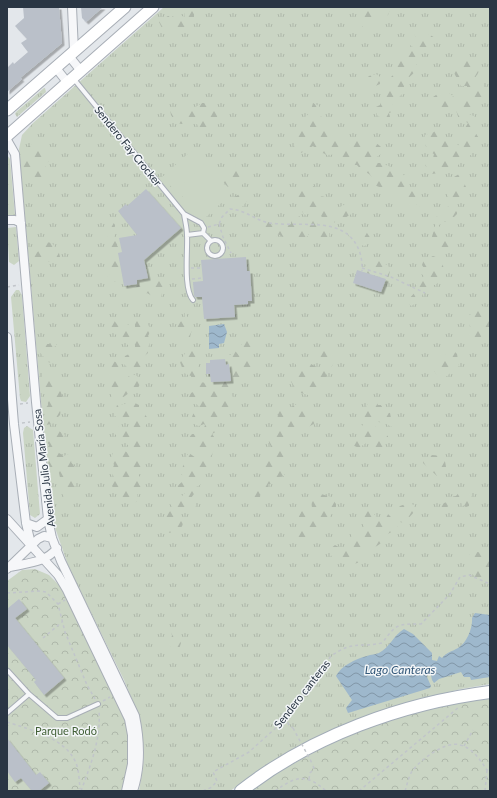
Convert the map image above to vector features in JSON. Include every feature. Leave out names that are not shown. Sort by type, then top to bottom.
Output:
[{"type":"main road","points":[[7,110],[125,7]]},
{"type":"main road","points":[[7,136],[154,7]]},
{"type":"main road","points":[[241,791],[272,770],[316,744],[353,728],[393,713],[433,702],[463,695],[490,692]]},
{"type":"street","points":[[72,7],[71,54],[74,77]]},
{"type":"street","points":[[56,68],[74,77]]},
{"type":"street","name":"Avenida Julio María Sosa","points":[[7,140],[15,154],[25,285],[48,519],[56,548],[135,716],[138,729],[139,749],[133,791]]},
{"type":"street","points":[[7,220],[15,220],[21,223]]},
{"type":"street","points":[[7,337],[14,424],[26,524],[31,547]]},
{"type":"street","points":[[7,430],[14,424]]},
{"type":"street","points":[[7,519],[58,575],[71,597],[130,719],[132,734],[132,764],[126,791]]},
{"type":"street","points":[[26,524],[37,527],[48,519]]},
{"type":"street","points":[[8,568],[42,537],[52,538]]},
{"type":"street","points":[[8,568],[43,560],[49,557],[56,548]]},
{"type":"lane","name":"Sendero Fay Crocker","points":[[74,77],[184,214],[200,223],[211,241]]},
{"type":"lane","points":[[184,214],[187,235],[188,291],[193,300]]},
{"type":"lane","points":[[187,235],[204,230]]},
{"type":"lane","points":[[211,241],[219,241],[225,246],[220,254],[215,256],[210,254],[206,247],[211,241]]},
{"type":"lane","points":[[8,671],[29,694],[57,718],[67,718],[98,704]]},
{"type":"lane","points":[[7,713],[29,694]]},
{"type":"path","points":[[231,253],[225,246],[219,224],[222,217],[230,209],[242,211],[266,222],[336,227],[346,232],[354,242],[360,253],[362,271]]},
{"type":"path","points":[[204,230],[219,224]]},
{"type":"path","points":[[187,268],[202,268]]},
{"type":"path","points":[[362,268],[391,277],[425,293]]},
{"type":"path","points":[[188,279],[202,278]]},
{"type":"path","points":[[7,287],[25,285]]},
{"type":"path","points":[[13,406],[36,402]]},
{"type":"path","points":[[14,424],[38,421]]},
{"type":"path","name":"Sendero canteras","points":[[203,791],[215,784],[217,781],[213,772],[249,752],[278,726],[332,656],[344,647],[360,644],[382,644],[394,628],[402,624],[421,624],[450,594],[460,577],[468,575],[490,584]]},
{"type":"path","points":[[7,593],[46,592],[58,604],[62,622],[87,685],[98,704],[100,725],[97,743],[81,791]]},
{"type":"path","points":[[43,638],[62,622]]},
{"type":"path","points":[[98,704],[118,692]]},
{"type":"path","points":[[359,791],[460,705],[452,706]]},
{"type":"path","points":[[285,717],[289,725],[293,728],[313,765],[314,770],[310,773],[310,779]]},
{"type":"path","points":[[7,722],[52,740],[63,747],[74,759],[81,791]]},
{"type":"path","points":[[464,746],[473,730]]},
{"type":"path","points":[[405,791],[412,772],[428,757],[437,750],[449,745],[459,744],[473,753],[489,770],[485,791]]},
{"type":"path","points":[[307,758],[312,755]]},
{"type":"path","points":[[275,791],[295,779],[310,779],[326,791]]},
{"type":"green space","points":[[164,7],[490,7],[490,684],[461,689],[409,702],[343,726],[255,774],[230,791],[139,791],[144,752],[138,714],[124,680],[69,568],[51,516],[19,149],[22,135],[33,123]]},
{"type":"green space","points":[[175,7],[213,7],[200,14],[198,11],[194,13],[194,24],[178,33],[168,28],[163,30],[159,22],[164,17],[169,16],[170,19],[175,14],[185,17],[184,11],[180,13],[176,11],[174,13],[172,12]]},
{"type":"green space","points":[[370,7],[391,7],[388,15],[375,20],[372,29],[368,30],[360,25],[360,21]]},
{"type":"green space","points":[[418,28],[437,39],[424,51],[417,52],[416,71],[405,81],[403,93],[393,103],[392,112],[389,113],[390,117],[381,118],[377,115],[376,107],[380,105],[384,84],[395,73],[396,54],[402,51],[408,52],[413,47],[408,44],[416,38],[414,33]]},
{"type":"green space","points":[[466,60],[477,65],[480,69],[472,80],[474,82],[479,80],[482,81],[485,89],[490,92],[481,104],[468,108],[464,112],[476,117],[476,122],[472,124],[476,128],[476,134],[479,138],[474,143],[471,155],[465,158],[456,167],[444,167],[440,173],[431,174],[425,165],[427,160],[433,158],[434,154],[426,146],[425,135],[434,132],[436,129],[441,129],[444,133],[444,138],[446,141],[453,148],[457,147],[463,138],[461,129],[465,128],[468,123],[459,118],[456,110],[439,112],[436,110],[433,103],[433,97],[442,91],[447,91],[455,98],[460,100],[467,90],[467,86],[461,86],[453,71],[455,65]]},
{"type":"green space","points":[[376,74],[380,77],[380,84],[364,91],[360,85],[369,76]]},
{"type":"green space","points":[[44,88],[46,92],[17,117],[15,114],[16,112]]},
{"type":"green space","points":[[202,103],[206,103],[217,112],[218,124],[210,132],[201,132],[197,124],[190,124],[188,120],[182,124],[176,123],[171,115],[170,110],[174,107],[181,110],[188,110]]},
{"type":"green space","points":[[313,103],[319,106],[317,114],[325,119],[324,127],[327,127],[331,131],[338,131],[341,140],[356,137],[359,142],[374,142],[381,147],[381,154],[372,160],[367,157],[366,161],[371,163],[382,163],[401,172],[408,180],[409,188],[419,197],[415,203],[422,209],[417,215],[412,208],[409,209],[406,202],[398,200],[393,191],[374,185],[374,181],[370,175],[357,165],[351,165],[339,154],[327,155],[323,153],[317,155],[314,153],[315,148],[313,146],[301,153],[293,148],[296,140],[295,132],[301,126],[308,131],[310,127],[310,124],[305,121],[305,117],[310,113]]},
{"type":"green space","points":[[33,143],[40,146],[41,151],[48,153],[47,158],[50,160],[46,164],[46,177],[41,179],[36,178],[34,180],[31,179],[31,174],[26,177],[22,173],[21,165],[23,150]]},
{"type":"green space","points":[[191,151],[204,165],[175,191],[162,177]]},
{"type":"green space","points":[[7,155],[10,159],[15,215],[7,216]]},
{"type":"green space","points":[[206,165],[232,193],[204,219],[178,192]]},
{"type":"green space","points":[[230,165],[237,165],[241,175],[246,178],[245,182],[237,189],[230,189],[219,178],[220,174],[226,176],[228,174]]},
{"type":"green space","points":[[459,174],[466,178],[464,183],[466,187],[465,195],[453,202],[453,209],[457,211],[457,214],[449,222],[444,222],[439,225],[440,231],[446,236],[450,246],[445,252],[434,251],[431,249],[431,245],[436,217],[443,215],[450,203],[448,197],[449,188],[454,177]]},
{"type":"green space","points":[[314,186],[317,197],[324,197],[328,200],[329,202],[325,205],[330,213],[347,203],[351,214],[342,220],[337,219],[334,223],[331,218],[323,219],[320,214],[313,216],[312,210],[305,215],[297,201],[296,192],[301,188],[307,191]]},
{"type":"green space","points":[[248,187],[253,191],[249,195],[250,197],[242,207],[234,207],[230,202],[230,199],[238,195],[240,190],[246,192]]},
{"type":"green space","points":[[296,214],[303,219],[315,220],[318,224],[329,223],[333,229],[329,232],[329,239],[326,238],[320,243],[316,242],[311,230],[308,233],[308,236],[302,239],[298,238],[293,228],[291,229],[292,237],[288,240],[278,234],[276,237],[267,237],[262,233],[259,219],[265,219],[280,227],[291,225],[291,217]]},
{"type":"green space","points":[[111,219],[115,225],[114,236],[119,241],[117,245],[120,251],[118,252],[117,259],[120,265],[117,271],[121,277],[117,281],[113,282],[107,278],[110,273],[109,263],[111,260],[108,255],[110,252],[107,226],[109,220]]},
{"type":"green space","points":[[16,227],[19,261],[14,265],[9,262],[7,228]]},
{"type":"green space","points":[[363,227],[371,239],[365,246],[360,245],[357,238],[351,239],[347,234],[348,231],[355,233],[355,230]]},
{"type":"green space","points":[[37,242],[44,244],[46,242],[52,243],[60,257],[43,264],[43,268],[40,270],[33,268],[29,257],[31,253],[38,252],[34,246]]},
{"type":"green space","points":[[433,256],[441,259],[446,276],[435,285],[429,284],[428,288],[423,293],[421,300],[411,306],[408,303],[408,300],[417,290],[415,281],[419,279],[423,281],[425,279],[422,274],[425,270],[422,265],[425,260]]},
{"type":"green space","points":[[366,257],[372,261],[382,261],[384,264],[388,265],[390,271],[388,279],[365,273],[364,269],[366,265],[361,262]]},
{"type":"green space","points":[[158,277],[167,280],[169,283],[168,286],[163,288],[161,297],[154,297],[147,293],[138,299],[133,297],[131,291],[137,286],[141,285],[143,287],[148,280]]},
{"type":"green space","points":[[16,290],[19,290],[22,295],[30,396],[26,402],[21,401],[20,398],[11,297]]},
{"type":"green space","points":[[480,306],[486,307],[487,309],[485,316],[490,315],[490,332],[488,336],[482,336],[475,341],[470,341],[466,331],[470,327],[469,317],[474,310]]},
{"type":"green space","points":[[185,313],[187,313],[187,321],[192,330],[190,344],[199,363],[198,369],[195,371],[196,382],[211,383],[211,377],[231,363],[228,359],[229,356],[235,351],[239,355],[241,354],[242,342],[246,339],[253,345],[250,361],[253,367],[251,373],[247,373],[241,380],[230,386],[230,393],[236,401],[232,411],[229,412],[225,409],[221,416],[216,418],[219,430],[212,434],[217,441],[211,457],[214,459],[214,462],[206,469],[200,485],[194,488],[194,494],[191,498],[196,503],[196,506],[193,509],[182,509],[180,515],[183,523],[182,526],[177,531],[168,533],[162,531],[165,523],[165,516],[173,508],[169,502],[171,499],[180,498],[185,493],[184,490],[178,489],[177,486],[182,482],[182,470],[185,459],[189,453],[196,458],[197,461],[202,459],[188,439],[192,434],[198,434],[203,431],[205,425],[199,426],[192,421],[194,413],[200,413],[201,409],[189,397],[191,393],[195,391],[195,388],[192,385],[191,376],[184,373],[180,362],[187,350],[186,339],[179,336],[175,330],[181,321],[185,322]]},
{"type":"green space","points":[[111,317],[118,324],[125,319],[130,329],[135,327],[135,319],[137,317],[147,323],[151,330],[148,336],[151,340],[147,350],[148,353],[143,357],[144,362],[140,371],[137,371],[132,366],[128,368],[123,363],[125,356],[135,351],[135,345],[133,344],[129,346],[118,335],[114,334],[108,320]]},
{"type":"green space","points":[[52,341],[56,343],[56,346],[51,348],[53,351],[48,354],[56,360],[55,364],[48,362],[38,350],[41,348],[40,344],[49,344]]},
{"type":"green space","points":[[331,347],[334,350],[334,360],[332,367],[326,375],[327,383],[312,396],[297,392],[290,380],[292,372],[296,368],[296,358],[301,358],[318,368],[322,367],[322,359],[315,355],[314,349],[321,351],[324,348]]},
{"type":"green space","points":[[453,350],[457,354],[459,366],[443,379],[439,378],[430,365],[431,361],[435,360],[440,362],[442,356]]},
{"type":"green space","points":[[113,361],[117,362],[121,366],[121,382],[132,374],[137,376],[141,382],[137,390],[129,393],[118,401],[112,399],[110,390],[112,384],[108,378],[107,372]]},
{"type":"green space","points":[[47,369],[53,373],[55,380],[60,383],[62,397],[57,402],[61,409],[60,415],[57,418],[62,422],[61,424],[55,423],[46,425],[45,409],[48,405],[47,392],[44,386],[47,380],[42,378],[42,370]]},
{"type":"green space","points":[[372,399],[376,401],[378,405],[381,405],[385,412],[390,413],[391,418],[395,421],[395,424],[391,427],[386,423],[384,424],[374,420],[372,421],[378,430],[388,436],[383,441],[385,448],[380,452],[377,452],[370,440],[359,448],[350,444],[352,438],[360,438],[360,429],[364,423],[363,416],[369,400]]},
{"type":"green space","points":[[129,400],[139,405],[139,412],[145,414],[149,421],[142,429],[145,445],[142,447],[145,463],[142,465],[142,469],[138,475],[141,478],[139,484],[145,491],[144,494],[137,494],[138,500],[135,503],[118,495],[110,483],[116,480],[111,472],[114,465],[111,458],[113,453],[120,450],[131,455],[133,453],[125,441],[120,439],[115,434],[118,427],[121,426],[124,428],[133,426],[133,417],[128,419],[114,416],[117,405],[125,404]]},
{"type":"green space","points":[[303,401],[309,413],[314,417],[315,423],[307,428],[303,426],[286,430],[287,433],[284,436],[287,443],[285,449],[292,457],[289,463],[284,466],[284,476],[279,477],[273,484],[268,484],[268,490],[261,491],[260,497],[252,498],[247,495],[247,492],[251,488],[256,488],[264,478],[262,457],[267,456],[271,447],[268,440],[278,428],[279,410],[281,407],[291,407]]},
{"type":"green space","points":[[27,426],[33,430],[40,514],[35,518],[30,515],[23,433],[24,428]]},
{"type":"green space","points":[[51,428],[55,428],[65,435],[63,439],[66,448],[59,450],[59,453],[64,456],[68,454],[74,456],[74,460],[71,462],[75,467],[72,472],[75,479],[73,481],[76,485],[74,487],[79,492],[72,498],[63,497],[59,473],[49,468],[47,449],[49,445],[47,442],[49,439],[45,438],[44,434]]},
{"type":"green space","points":[[432,455],[444,456],[447,472],[441,476],[437,476],[423,463],[424,459]]},
{"type":"green space","points":[[461,490],[465,490],[472,495],[469,501],[469,506],[466,507],[462,505],[460,498],[440,512],[441,504],[447,502],[450,497],[456,496]]},
{"type":"green space","points":[[318,493],[331,497],[336,504],[336,512],[332,513],[322,528],[313,535],[296,542],[292,538],[292,530],[298,527],[298,518],[303,508],[312,508],[311,498]]},
{"type":"green space","points":[[408,503],[414,505],[415,511],[404,523],[400,522],[395,512],[400,506]]},
{"type":"green space","points":[[363,512],[372,512],[382,523],[383,514],[385,512],[387,513],[398,527],[397,529],[386,535],[384,541],[376,546],[369,549],[363,549],[360,562],[346,564],[337,561],[333,558],[329,550],[335,545],[342,549],[347,548],[352,541],[351,533],[363,529],[364,526],[361,521],[361,516]]},
{"type":"green space","points":[[474,549],[477,552],[486,553],[490,565],[490,579],[478,579],[470,572],[471,568],[475,565],[469,557],[470,550]]},
{"type":"green space","name":"Parque Rodó","points":[[35,569],[49,575],[62,588],[121,709],[129,738],[128,765],[121,791],[7,791],[7,581],[22,570]]},
{"type":"green space","points":[[177,627],[180,632],[177,637],[181,643],[179,649],[176,650],[171,648],[168,643],[172,636],[171,630]]},
{"type":"green space","points":[[490,699],[490,791],[251,791],[303,758],[364,729],[429,708],[460,702]]},
{"type":"water","points":[[224,324],[227,332],[224,343],[219,344],[219,348],[209,349],[209,326]]},
{"type":"water","name":"Lago Canteras","points":[[475,613],[490,615],[490,677],[471,680],[470,677],[464,677],[461,672],[439,679],[434,683],[430,671],[427,671],[427,677],[431,686],[430,688],[348,713],[346,708],[352,700],[336,676],[341,669],[358,659],[383,651],[404,629],[413,634],[432,653],[432,660],[437,661],[439,656],[442,658],[447,653],[461,646],[467,639],[472,618]]},
{"type":"building","points":[[23,7],[59,7],[62,43],[20,78],[22,79],[7,92],[7,68],[28,52],[21,43],[27,39],[15,26],[24,18]]},
{"type":"building","points":[[81,7],[103,7],[86,22],[82,18]]},
{"type":"building","points":[[146,189],[181,228],[144,260],[148,278],[137,280],[137,284],[124,286],[118,253],[122,252],[119,238],[137,235],[118,211],[126,204],[127,206]]},
{"type":"building","points":[[246,257],[247,271],[250,271],[252,301],[248,301],[248,304],[234,305],[235,317],[204,319],[202,297],[195,297],[193,282],[203,281],[201,260]]},
{"type":"building","points":[[357,270],[386,279],[381,292],[353,283]]},
{"type":"building","points":[[225,359],[226,365],[229,364],[231,381],[211,382],[210,374],[206,374],[206,363],[210,363],[210,360]]},
{"type":"building","points":[[19,599],[27,609],[15,618],[64,678],[44,695],[34,682],[36,680],[7,645],[7,609]]},
{"type":"building","points":[[7,738],[36,775],[40,772],[49,783],[39,791],[32,791],[21,778],[15,782],[7,771]]}]
